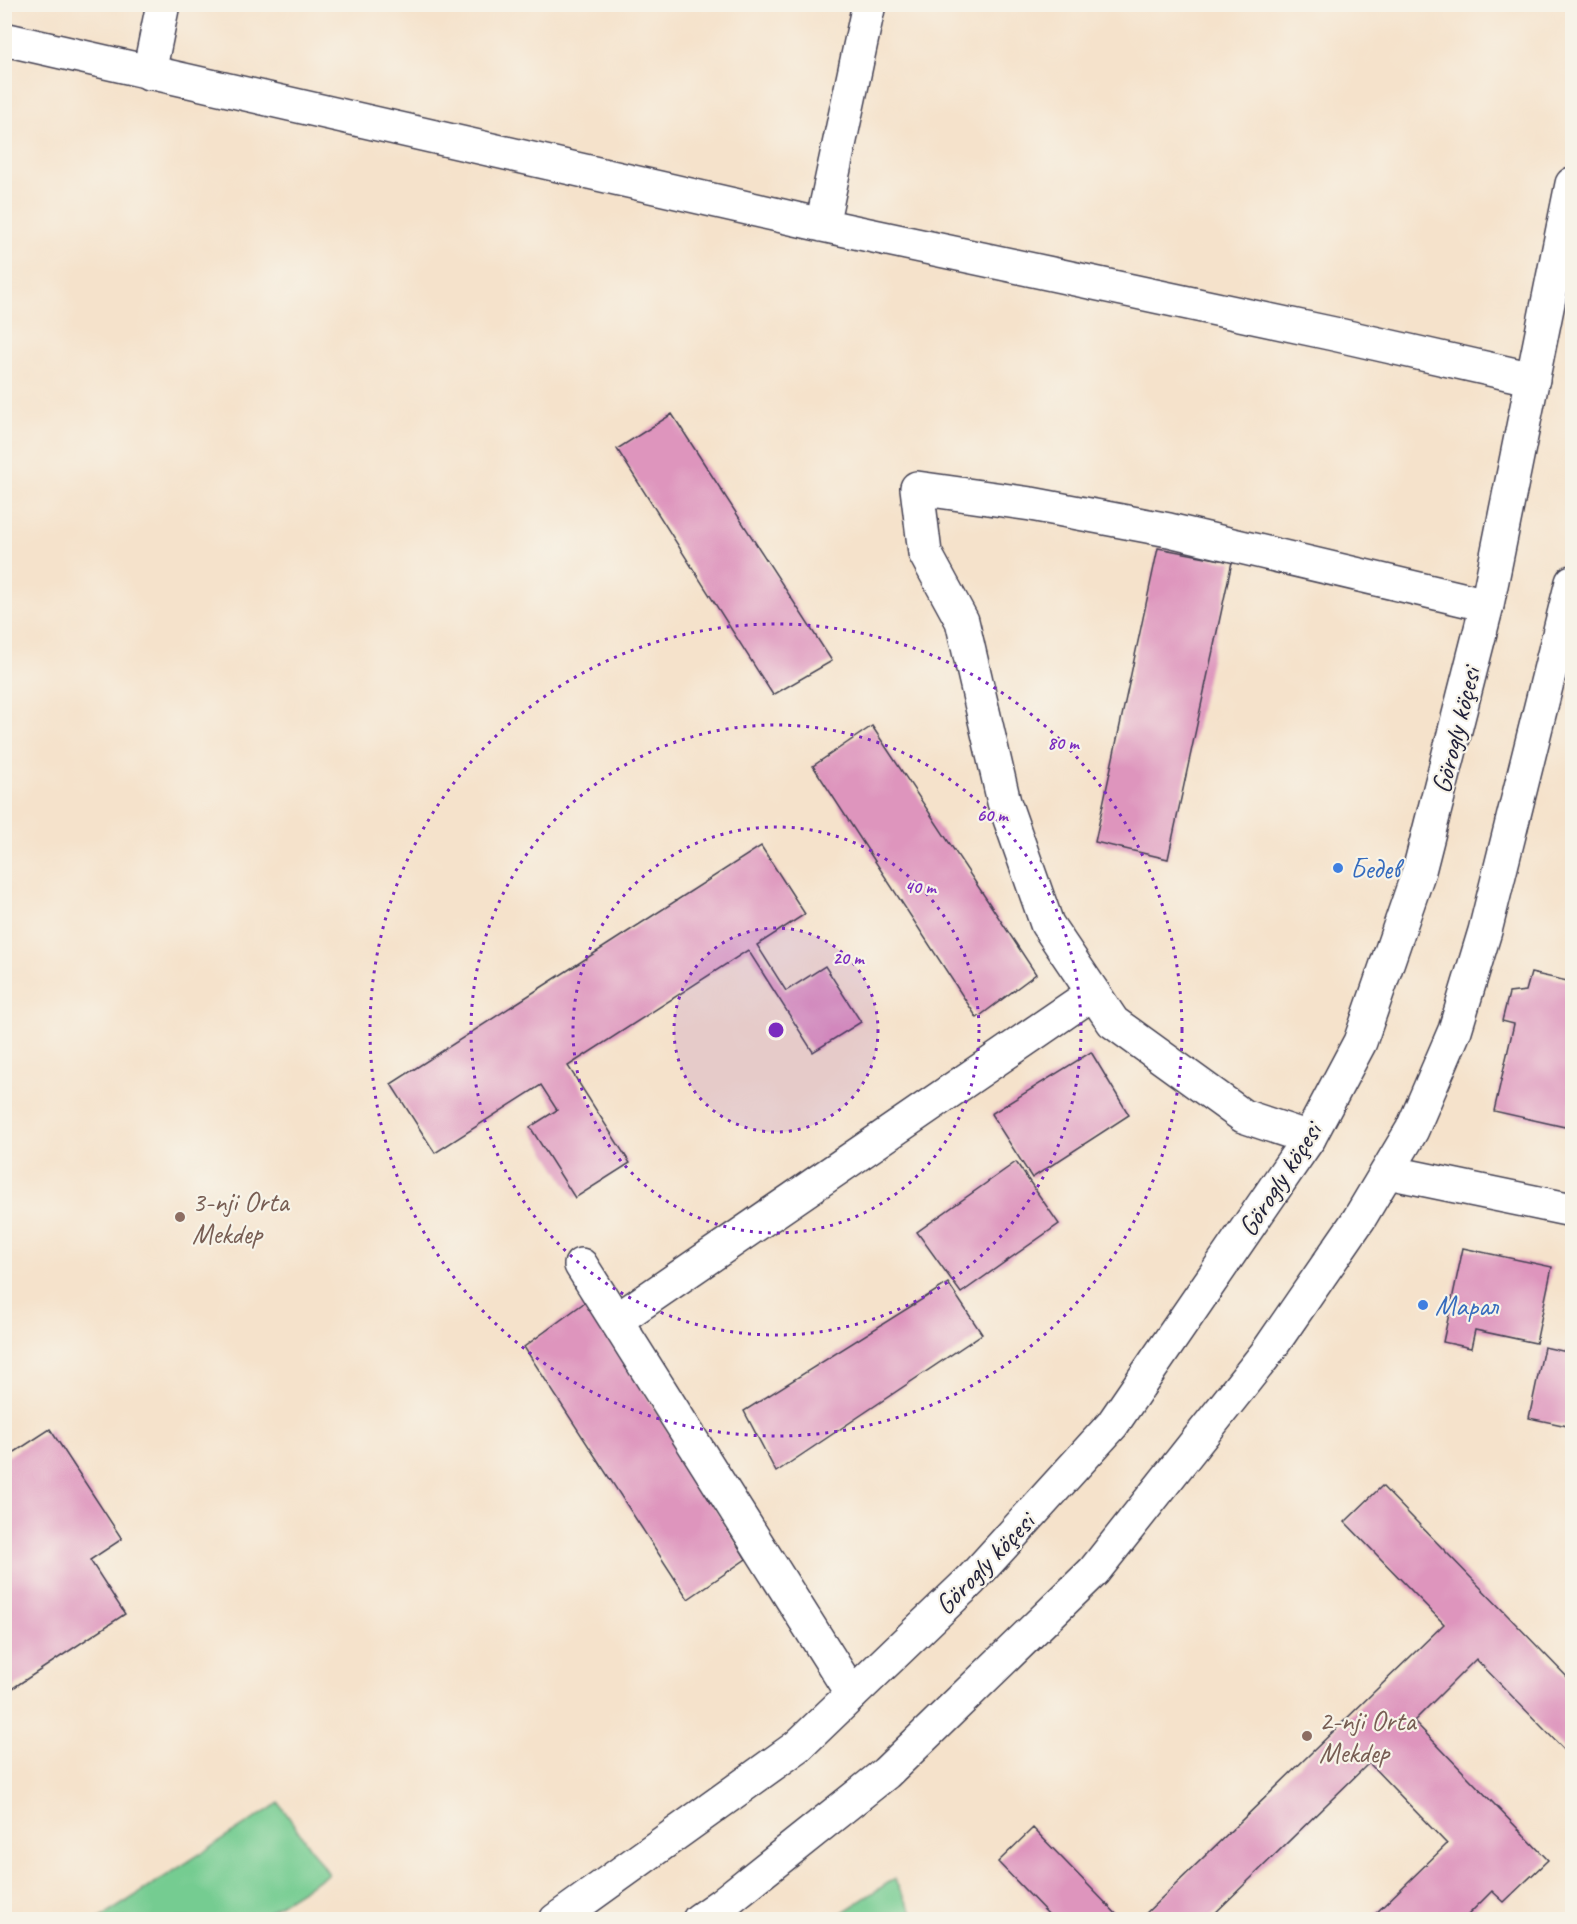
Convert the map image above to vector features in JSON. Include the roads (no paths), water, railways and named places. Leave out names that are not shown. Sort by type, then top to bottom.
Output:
[{"type":"main road","points":[[149,73],[163,4]]},
{"type":"main road","points":[[822,225],[869,4]]},
{"type":"main road","points":[[4,39],[822,225],[1323,331],[1533,379]]},
{"type":"main road","name":"Görogly köçesi","points":[[556,1920],[798,1746],[971,1580],[1112,1425],[1309,1138],[1360,1042],[1419,871],[1487,605],[1572,184]]},
{"type":"main road","points":[[1309,1138],[1243,1116],[1113,1022],[1047,924],[1004,802],[962,621],[925,554],[916,488],[1031,504],[1169,530],[1487,605]]},
{"type":"main road","points":[[699,1920],[886,1773],[1094,1570],[1266,1354],[1359,1219],[1412,1130],[1458,1019],[1485,932],[1572,582]]},
{"type":"main road","points":[[616,1320],[1093,993]]},
{"type":"main road","points":[[1388,1172],[1572,1210]]},
{"type":"main road","points":[[581,1265],[852,1694]]},
{"type":"place","name":"Бедев","points":[[1338,868]]},
{"type":"place","name":"3-nji Orta Mekdep","points":[[180,1217]]},
{"type":"place","name":"Марал","points":[[1423,1305]]},
{"type":"place","name":"2-nji Orta Mekdep","points":[[1307,1736]]}]
